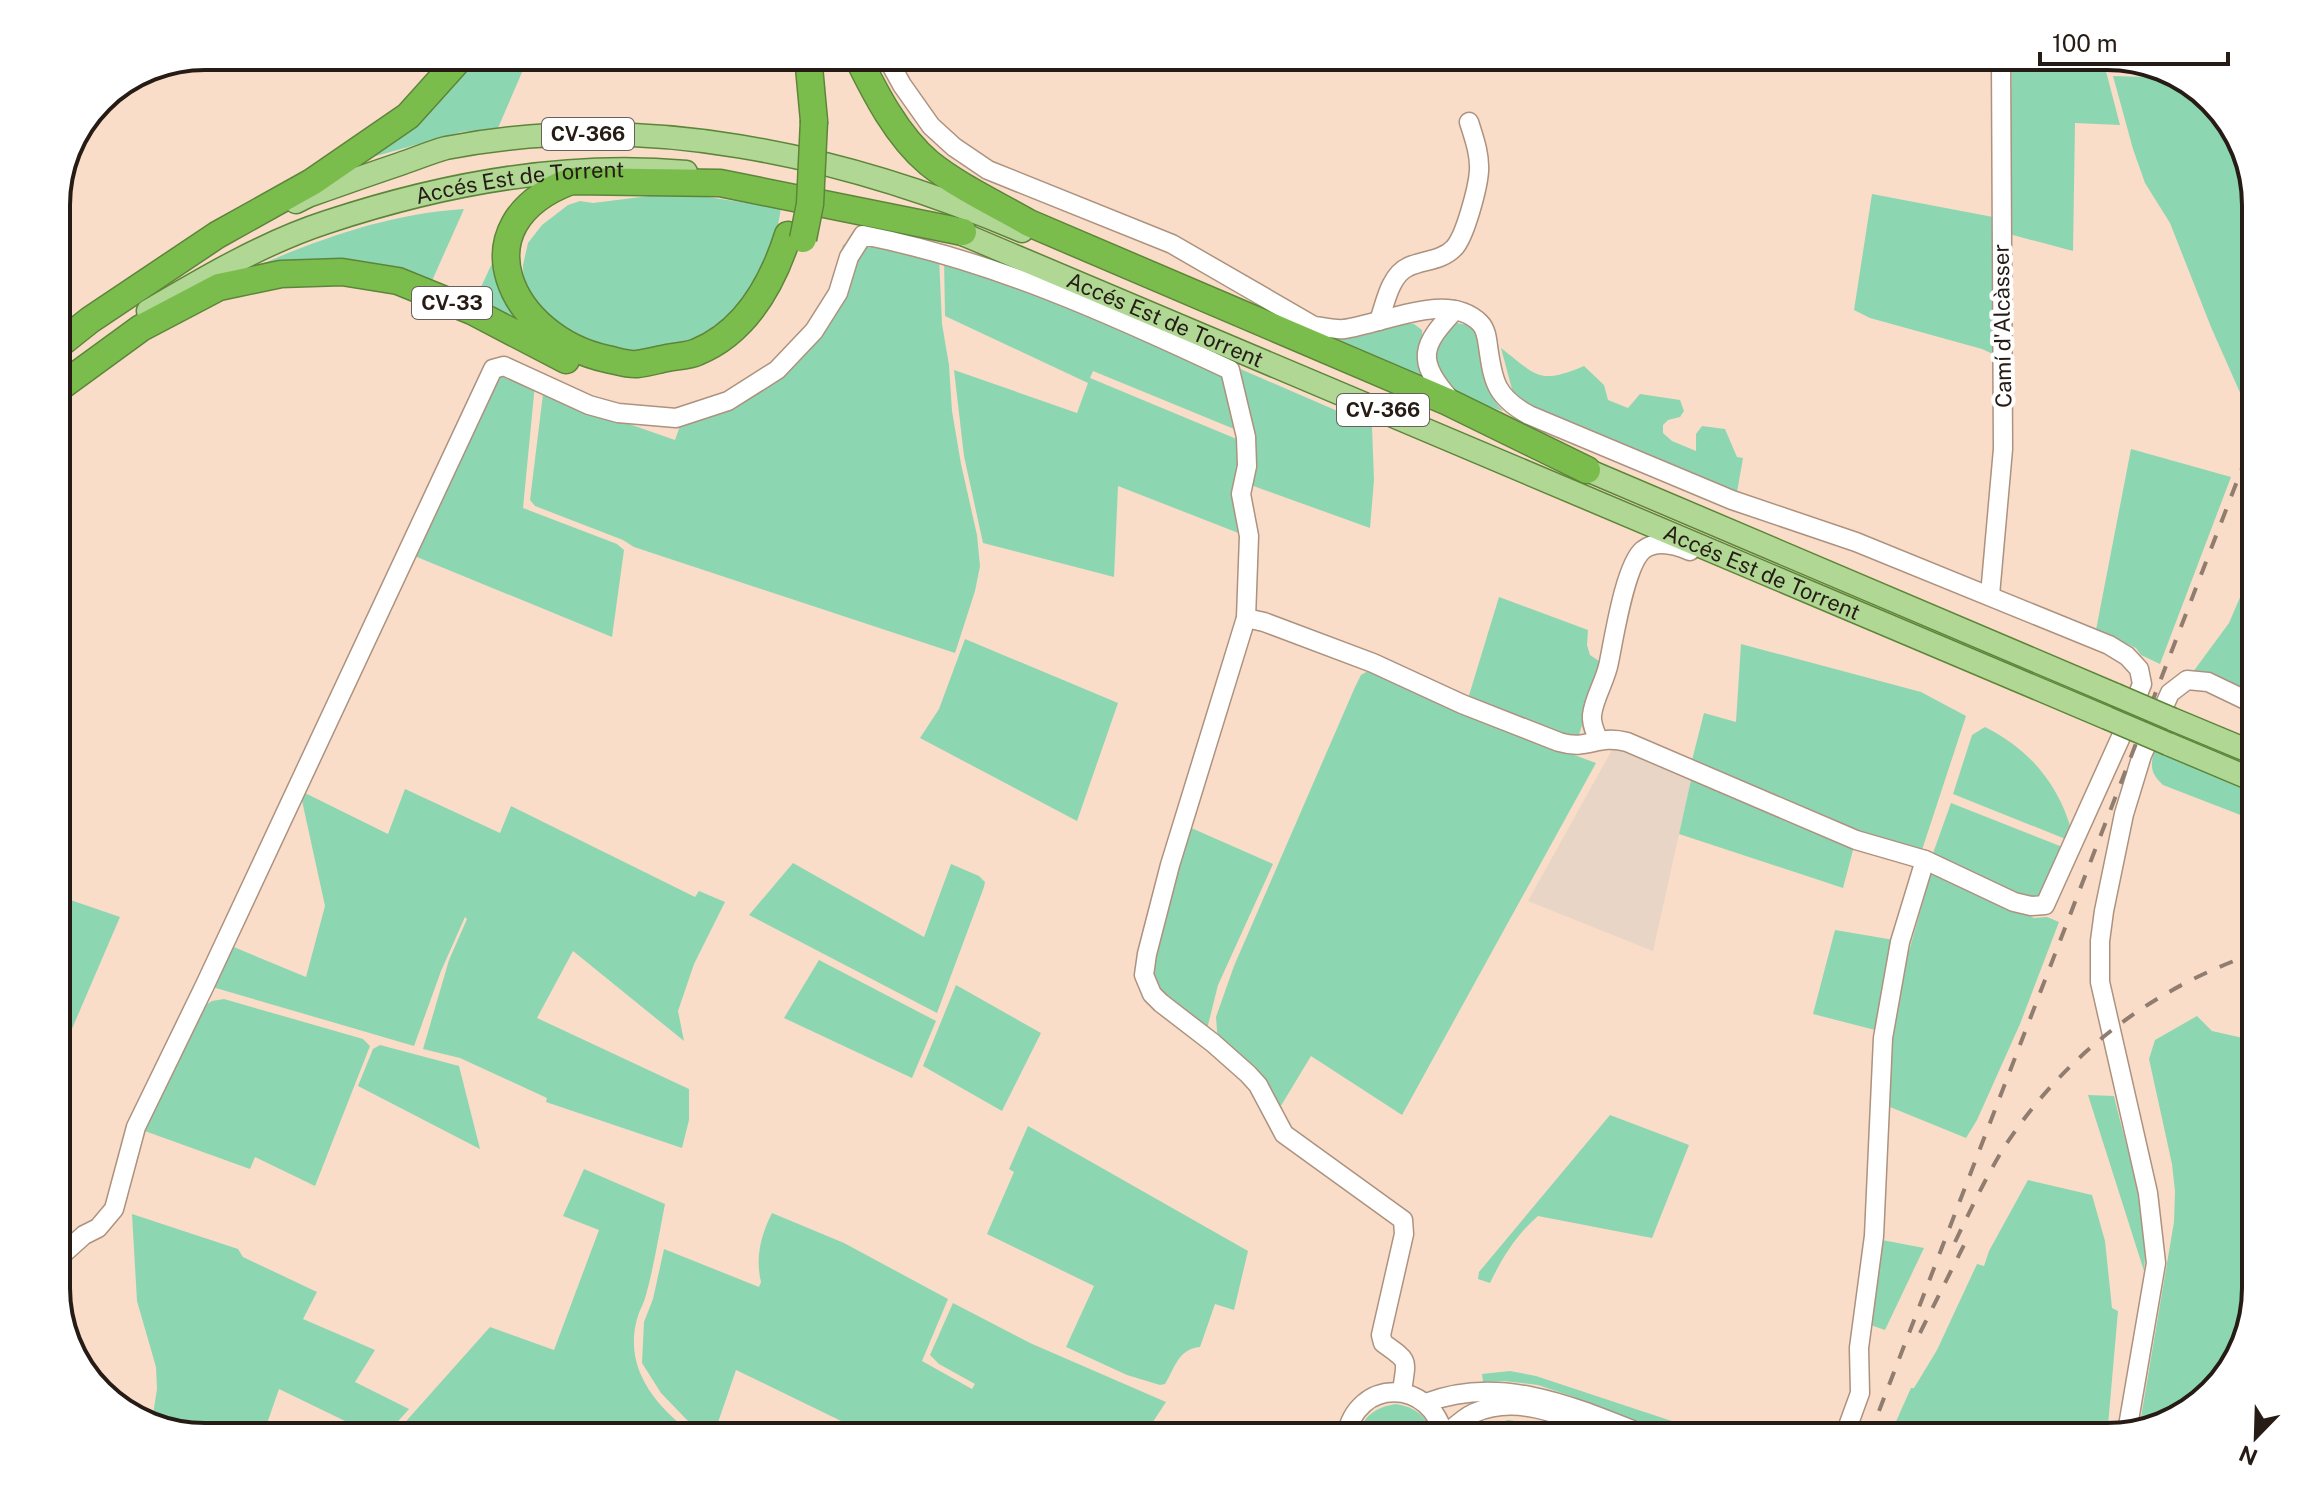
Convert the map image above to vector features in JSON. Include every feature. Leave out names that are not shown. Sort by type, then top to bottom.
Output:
[{"type":"highway","points":[[70,336],[217,235],[312,182],[408,116],[449,70]]},
{"type":"highway","points":[[798,70],[808,120]]},
{"type":"highway","name":"CV-33","points":[[70,380],[141,328],[219,287],[281,274],[342,272],[398,281],[472,311],[584,368],[636,376],[697,367],[741,339],[776,301],[813,172],[808,120],[808,70]]},
{"type":"highway","points":[[865,70],[903,133],[928,162],[972,192],[1029,223],[1458,407],[1587,470]]},
{"type":"highway","points":[[796,237],[760,298],[732,331],[697,352],[635,364],[590,355],[557,340],[520,303],[507,272],[509,234],[517,220],[532,200],[571,181],[720,183],[963,232]]},
{"type":"main road","name":"Accés Est de Torrent","points":[[90,320],[218,244],[308,196],[444,149],[557,134],[661,136],[751,148],[864,173],[970,209],[2242,748]]},
{"type":"main road","name":"Accés Est de Torrent","points":[[70,367],[135,319],[219,269],[325,222],[442,189],[564,170],[654,169],[745,177],[856,198],[963,232],[2242,775]]},
{"type":"street","points":[[894,70],[931,126],[954,147],[988,170],[1172,244],[1314,326],[1341,329],[1408,313],[1448,308],[1469,314],[1483,326],[1500,394],[1511,405],[1529,415],[1732,500],[1856,542],[2118,650],[2139,669],[2142,684],[2045,905],[2031,906],[2014,902],[1925,860],[1856,840],[1627,742],[1610,737],[1586,745],[1559,742],[1462,704],[1373,663],[1246,618]]},
{"type":"street","name":"Camí d'Alcàsser","points":[[1990,595],[2003,449],[2001,70]]},
{"type":"street","points":[[1379,321],[1392,285],[1405,267],[1434,260],[1455,248],[1466,223],[1479,172],[1477,149],[1469,122]]},
{"type":"street","points":[[70,1248],[98,1228],[114,1209],[136,1127],[493,369],[504,366],[589,405],[618,413],[676,418],[728,401],[777,370],[814,331],[838,293],[849,257],[863,235],[910,244],[1038,285],[1230,370],[1246,437],[1247,466],[1241,494],[1249,536],[1246,618],[1170,865],[1144,975],[1147,985],[1161,1003],[1213,1043],[1258,1085],[1284,1134],[1403,1220],[1404,1234],[1381,1335],[1383,1343],[1404,1359],[1402,1392]]},
{"type":"street","points":[[1429,339],[1455,310]]},
{"type":"street","points":[[1408,313],[1421,320],[1429,339],[1426,357],[1431,371],[1437,384],[1458,407]]},
{"type":"street","points":[[1598,739],[1592,714],[1638,555],[1655,544],[1680,547],[1751,575],[1804,589]]},
{"type":"street","points":[[2129,1420],[2156,1263],[2140,1152],[2100,982],[2104,911],[2124,814],[2142,755],[2170,693],[2187,680],[2208,682],[2242,698]]},
{"type":"street","points":[[1849,1423],[1860,1393],[1859,1348],[1874,1236],[1883,1038],[1900,942],[1925,860]]},
{"type":"street","points":[[1350,1423],[1366,1401],[1389,1392],[1402,1392],[1426,1403],[1435,1412],[1439,1423]]},
{"type":"street","points":[[1426,1403],[1480,1392],[1503,1392],[1543,1397],[1613,1423]]},
{"type":"street","points":[[1461,1423],[1473,1413],[1491,1408],[1528,1406],[1576,1423]]},
{"type":"shaded area","points":[[1613,748],[1691,780],[1653,951],[1528,901]]},
{"type":"green space","points":[[456,70],[523,70],[498,128],[461,132],[362,160]]},
{"type":"green space","points":[[2012,70],[2106,70],[2120,125],[2075,123],[2073,251],[2009,234]]},
{"type":"green space","points":[[2113,76],[2149,77],[2182,93],[2214,123],[2232,154],[2242,205],[2242,397],[2170,223],[2145,183]]},
{"type":"green space","points":[[688,194],[781,208],[774,248],[741,308],[697,341],[636,355],[574,340],[524,291],[523,265],[528,243],[542,225],[568,205],[580,201],[593,203]]},
{"type":"green space","points":[[1872,194],[1993,217],[1997,356],[1982,349],[1870,318],[1854,310]]},
{"type":"green space","points":[[464,209],[431,283],[250,269],[381,222]]},
{"type":"green space","points":[[861,239],[939,257],[942,324],[952,411],[977,535],[980,566],[955,653],[634,547],[535,506],[530,500],[543,394],[675,440],[686,409],[747,382],[766,370],[799,340],[827,296],[843,245]]},
{"type":"green space","points":[[502,242],[537,337],[474,302]]},
{"type":"green space","points":[[944,258],[1147,337],[1227,379],[1239,431],[1093,371],[1090,378],[1239,440],[1241,534],[1118,486],[1114,577],[983,543],[964,456],[954,370],[1077,413],[1088,383],[945,316]]},
{"type":"green space","points":[[1456,323],[1469,325],[1476,335],[1489,389],[1503,411],[1456,391],[1439,373],[1436,362],[1439,344],[1447,330]]},
{"type":"green space","points":[[1401,324],[1414,324],[1422,330],[1422,356],[1429,385],[1306,332],[1354,337]]},
{"type":"green space","points":[[1501,348],[1539,375],[1557,375],[1584,366],[1604,385],[1608,400],[1628,408],[1640,394],[1680,400],[1684,411],[1680,417],[1663,425],[1663,433],[1672,441],[1696,451],[1696,434],[1702,426],[1725,429],[1737,457],[1743,458],[1737,492],[1527,406],[1513,393]]},
{"type":"green space","points":[[1238,368],[1372,426],[1374,480],[1370,528],[1248,484]]},
{"type":"green space","points":[[495,372],[535,384],[523,508],[617,544],[624,550],[612,637],[412,555]]},
{"type":"green space","points":[[2131,449],[2231,477],[2160,664],[2141,655],[2136,648],[2096,630]]},
{"type":"green space","points":[[2242,593],[2242,693],[2190,676],[2229,623]]},
{"type":"green space","points":[[1499,597],[1588,630],[1590,655],[1602,663],[1577,741],[1467,702]]},
{"type":"green space","points":[[965,639],[1118,703],[1077,821],[920,738],[939,709]]},
{"type":"green space","points":[[1741,644],[1921,692],[1966,716],[1921,853],[1913,854],[1691,764],[1704,713],[1736,722]]},
{"type":"green space","points":[[1368,671],[1464,715],[1596,763],[1402,1115],[1311,1056],[1276,1114],[1218,1044],[1216,1017],[1234,966],[1355,687],[1361,675]]},
{"type":"green space","points":[[1985,727],[2029,757],[2050,783],[2072,832],[2068,840],[1953,794],[1972,735]]},
{"type":"green space","points":[[2154,751],[2242,787],[2242,816],[2163,785],[2152,770]]},
{"type":"green space","points":[[1691,780],[1756,804],[1853,850],[1843,888],[1679,834]]},
{"type":"green space","points":[[405,789],[500,833],[511,806],[695,897],[699,891],[725,902],[694,964],[678,1011],[684,1041],[573,951],[537,1018],[689,1089],[689,1120],[682,1148],[546,1102],[547,1098],[460,1058],[423,1049],[449,960],[467,919],[465,917],[441,971],[414,1046],[209,986],[229,945],[306,977],[325,906],[301,796],[303,792],[388,834]]},
{"type":"green space","points":[[1951,803],[2065,848],[2043,895],[2035,901],[1991,889],[1932,856]]},
{"type":"green space","points":[[1189,827],[1273,864],[1218,985],[1207,1029],[1181,1016],[1150,978]]},
{"type":"green space","points":[[793,863],[924,937],[951,864],[979,876],[985,882],[937,1013],[749,915]]},
{"type":"green space","points":[[1932,870],[2034,918],[2047,917],[2059,922],[2020,1024],[1966,1138],[1890,1107],[1883,1092],[1899,986]]},
{"type":"green space","points":[[70,900],[120,917],[70,1033]]},
{"type":"green space","points":[[1835,930],[1894,940],[1879,1031],[1813,1014]]},
{"type":"green space","points":[[819,960],[936,1021],[912,1078],[784,1018]]},
{"type":"green space","points":[[956,985],[1041,1033],[1002,1111],[923,1066]]},
{"type":"green space","points":[[224,999],[363,1039],[370,1046],[315,1186],[255,1157],[250,1169],[142,1130],[204,1006]]},
{"type":"green space","points":[[2197,1016],[2212,1031],[2242,1038],[2242,1288],[2237,1323],[2219,1363],[2182,1400],[2141,1418],[2174,1222],[2172,1164],[2149,1059],[2155,1040]]},
{"type":"green space","points":[[380,1045],[459,1066],[480,1149],[358,1086],[373,1049]]},
{"type":"green space","points":[[2088,1095],[2114,1096],[2141,1206],[2144,1271]]},
{"type":"green space","points":[[1610,1115],[1689,1145],[1652,1238],[1538,1216],[1511,1247],[1490,1283],[1478,1279],[1479,1272]]},
{"type":"green space","points":[[1028,1126],[1248,1251],[1234,1310],[1215,1304],[1200,1347],[1182,1355],[1165,1384],[1127,1375],[1066,1347],[1094,1286],[987,1234],[1014,1172],[1009,1169]]},
{"type":"green space","points":[[584,1169],[665,1204],[649,1284],[637,1319],[635,1355],[647,1387],[680,1423],[404,1423],[490,1327],[554,1350],[599,1230],[563,1216]]},
{"type":"green space","points":[[2028,1180],[2092,1195],[2105,1241],[2112,1308],[2118,1311],[2108,1423],[1895,1423],[1911,1388],[1914,1388],[1937,1350],[1977,1264],[1984,1266]]},
{"type":"green space","points":[[772,1213],[844,1243],[948,1299],[922,1361],[972,1389],[975,1384],[939,1364],[930,1355],[953,1303],[1030,1343],[1166,1402],[1152,1423],[845,1423],[736,1370],[718,1423],[691,1423],[661,1393],[642,1363],[644,1322],[653,1299],[664,1249],[759,1287],[760,1246]]},
{"type":"green space","points":[[132,1214],[238,1249],[243,1257],[317,1292],[303,1319],[375,1350],[355,1382],[409,1409],[396,1423],[349,1423],[279,1389],[267,1423],[205,1423],[162,1416],[153,1412],[156,1367],[137,1301]]},
{"type":"green space","points":[[1877,1239],[1924,1248],[1885,1330],[1865,1323]]},
{"type":"green space","points":[[1510,1371],[1536,1376],[1678,1423],[1638,1423],[1538,1385],[1483,1382],[1482,1374]]},
{"type":"green space","points":[[1396,1404],[1409,1408],[1427,1423],[1363,1423],[1382,1407]]},
{"type":"green space","points":[[1508,1420],[1529,1423],[1499,1423]]},
{"type":"railway","points":[[1874,1423],[2242,468]]},
{"type":"railway","points":[[1955,1242],[2003,1149],[2053,1084],[2082,1055],[2146,1006],[2181,985],[2242,959]]},
{"type":"railway","points":[[1920,1333],[1970,1233]]}]
